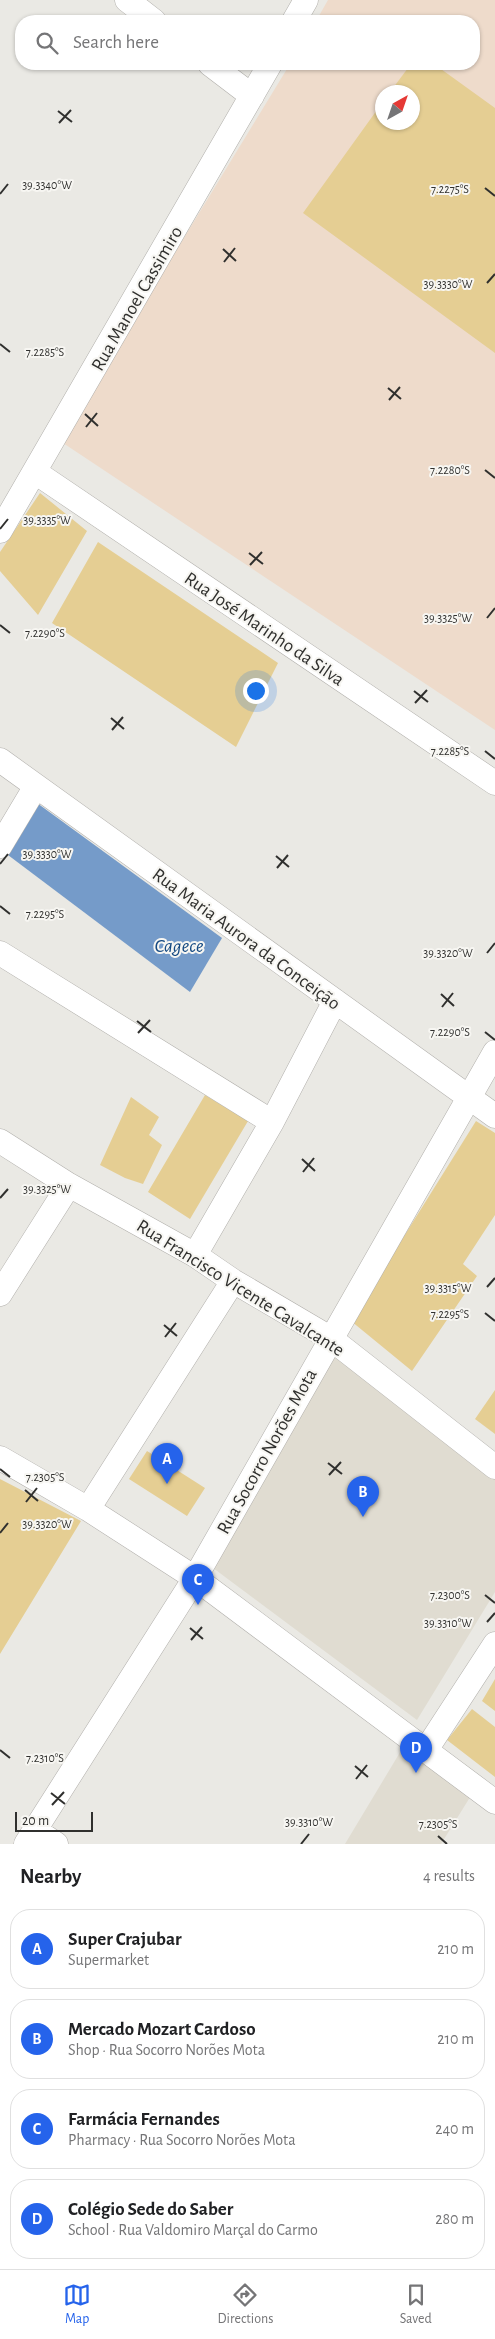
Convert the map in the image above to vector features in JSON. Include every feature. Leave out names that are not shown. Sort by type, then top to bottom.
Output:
[{"type":"street","points":[[127,0],[146,15]]},
{"type":"street","points":[[297,15],[306,0]]},
{"type":"street","points":[[218,70],[252,96]]},
{"type":"street","name":"Rua Manoel Cassimiro","points":[[0,531],[8,497],[35,472],[267,70]]},
{"type":"street","name":"Rua José Marinho da Silva","points":[[35,472],[495,783]]},
{"type":"street","name":"Rua Maria Aurora da Conceição","points":[[0,760],[495,1116]]},
{"type":"street","points":[[0,846],[36,786]]},
{"type":"street","points":[[0,953],[272,1122]]},
{"type":"street","points":[[195,1255],[272,1122],[334,1001]]},
{"type":"street","name":"Rua Socorro Norões Mota","points":[[31,1837],[195,1578],[468,1096],[495,1052]]},
{"type":"street","name":"Rua Francisco Vicente Cavalcante","points":[[0,1141],[69,1185],[195,1255],[232,1281],[330,1338],[495,1467]]},
{"type":"street","points":[[0,1294],[69,1185]]},
{"type":"street","points":[[88,1509],[232,1281]]},
{"type":"street","points":[[0,1458],[88,1509],[195,1578],[495,1802]]},
{"type":"street","points":[[426,1750],[495,1644]]},
{"type":"street","points":[[31,1837],[56,1844]]},
{"type":"shaded area","points":[[328,0],[495,0],[495,730],[60,441],[286,70],[480,70],[480,15],[319,15]]},
{"type":"shaded area","points":[[330,1350],[495,1472],[495,1592],[417,1720],[205,1562]]},
{"type":"shaded area","points":[[405,1744],[472,1794],[441,1844],[345,1844]]},
{"type":"water","name":"Cagece","points":[[37,803],[222,938],[190,992],[0,849]]},
{"type":"building","points":[[406,70],[442,70],[495,108],[495,353],[303,213],[375,113],[375,130],[420,130],[420,85],[395,85]]},
{"type":"building","points":[[40,493],[87,531],[38,615],[0,571],[0,552]]},
{"type":"building","points":[[98,542],[278,663],[236,747],[52,623]]},
{"type":"building","points":[[205,1095],[248,1121],[190,1219],[148,1192]]},
{"type":"building","points":[[131,1097],[159,1117],[149,1135],[162,1145],[143,1184],[125,1178],[100,1165]]},
{"type":"building","points":[[476,1121],[495,1133],[495,1215],[463,1264],[477,1276],[412,1371],[351,1321]]},
{"type":"building","points":[[495,1390],[495,1434],[475,1419]]},
{"type":"building","points":[[147,1451],[205,1488],[187,1516],[129,1479]]},
{"type":"building","points":[[0,1479],[81,1521],[0,1654]]},
{"type":"building","points":[[495,1679],[495,1711],[482,1701]]},
{"type":"building","points":[[472,1709],[495,1727],[495,1777],[447,1740]]},
{"type":"place","name":"Super Crajubar","points":[[167,1484]]},
{"type":"place","name":"Mercado Mozart Cardoso","points":[[363,1517]]},
{"type":"place","name":"Farmácia Fernandes","points":[[198,1605]]},
{"type":"place","name":"Colégio Sede do Saber","points":[[416,1773]]}]
